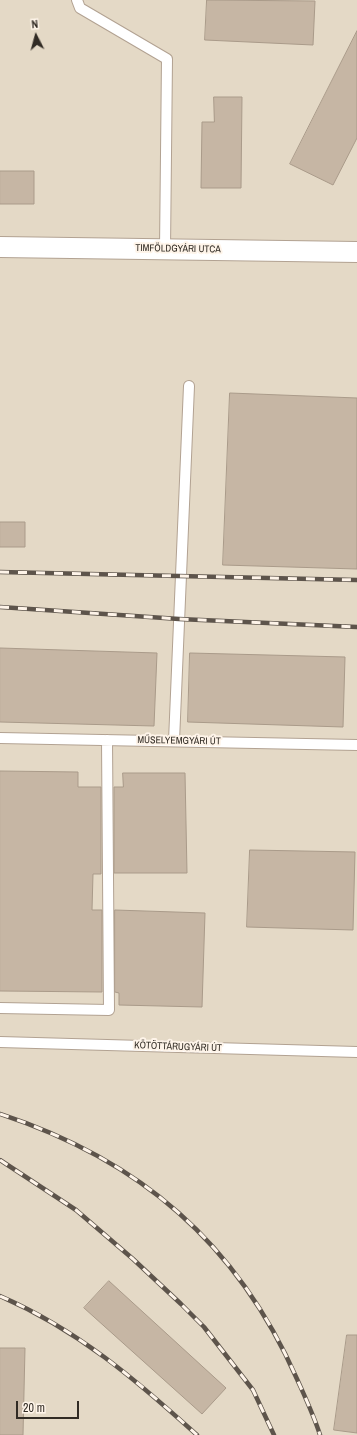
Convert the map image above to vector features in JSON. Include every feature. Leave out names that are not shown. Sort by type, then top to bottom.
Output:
[{"type":"street","name":"TIMFÖLDGYÁRI UTCA","points":[[0,247],[357,252]]},
{"type":"lane","points":[[77,0],[80,8],[168,59],[165,249]]},
{"type":"lane","points":[[174,741],[189,386]]},
{"type":"lane","name":"MŰSELYEMGYÁRI ÚT","points":[[0,738],[357,745]]},
{"type":"lane","points":[[0,1008],[109,1010],[107,740]]},
{"type":"lane","name":"KÖTÖTTÁRUGYÁRI ÚT","points":[[0,1042],[357,1052]]},
{"type":"shaded area","points":[[0,0],[357,0],[357,1435],[0,1435]]},
{"type":"building","points":[[207,0],[315,1],[313,45],[205,40]]},
{"type":"building","points":[[357,31],[357,138],[333,185],[290,164]]},
{"type":"building","points":[[214,97],[242,97],[241,188],[201,188],[202,122],[214,122]]},
{"type":"building","points":[[0,171],[34,171],[34,204],[0,204]]},
{"type":"building","points":[[230,393],[357,398],[357,569],[223,565]]},
{"type":"building","points":[[0,522],[25,522],[25,547],[0,547]]},
{"type":"building","points":[[0,648],[157,653],[154,726],[0,722]]},
{"type":"building","points":[[190,653],[345,657],[343,727],[188,722]]},
{"type":"building","points":[[0,771],[78,772],[78,787],[101,787],[101,874],[93,874],[92,910],[102,910],[102,992],[0,991]]},
{"type":"building","points":[[123,773],[185,773],[187,873],[114,873],[114,787],[123,787]]},
{"type":"building","points":[[250,850],[355,852],[353,930],[247,927]]},
{"type":"building","points":[[115,910],[205,913],[202,1007],[119,1005],[119,993],[115,992]]},
{"type":"building","points":[[109,1281],[226,1388],[202,1414],[84,1308]]},
{"type":"building","points":[[347,1335],[357,1335],[357,1433],[334,1430]]},
{"type":"building","points":[[0,1348],[25,1348],[23,1435],[0,1435]]},
{"type":"railway","points":[[0,572],[357,580]]},
{"type":"railway","points":[[0,607],[179,619],[357,627]]},
{"type":"railway","points":[[0,1114],[50,1133],[97,1156],[140,1182],[178,1213],[214,1248],[245,1287],[273,1330],[297,1379],[320,1435]]},
{"type":"railway","points":[[0,1160],[76,1210],[133,1259],[204,1327],[253,1390],[274,1435]]},
{"type":"railway","points":[[0,1296],[28,1309],[80,1340],[128,1375],[197,1435]]}]
